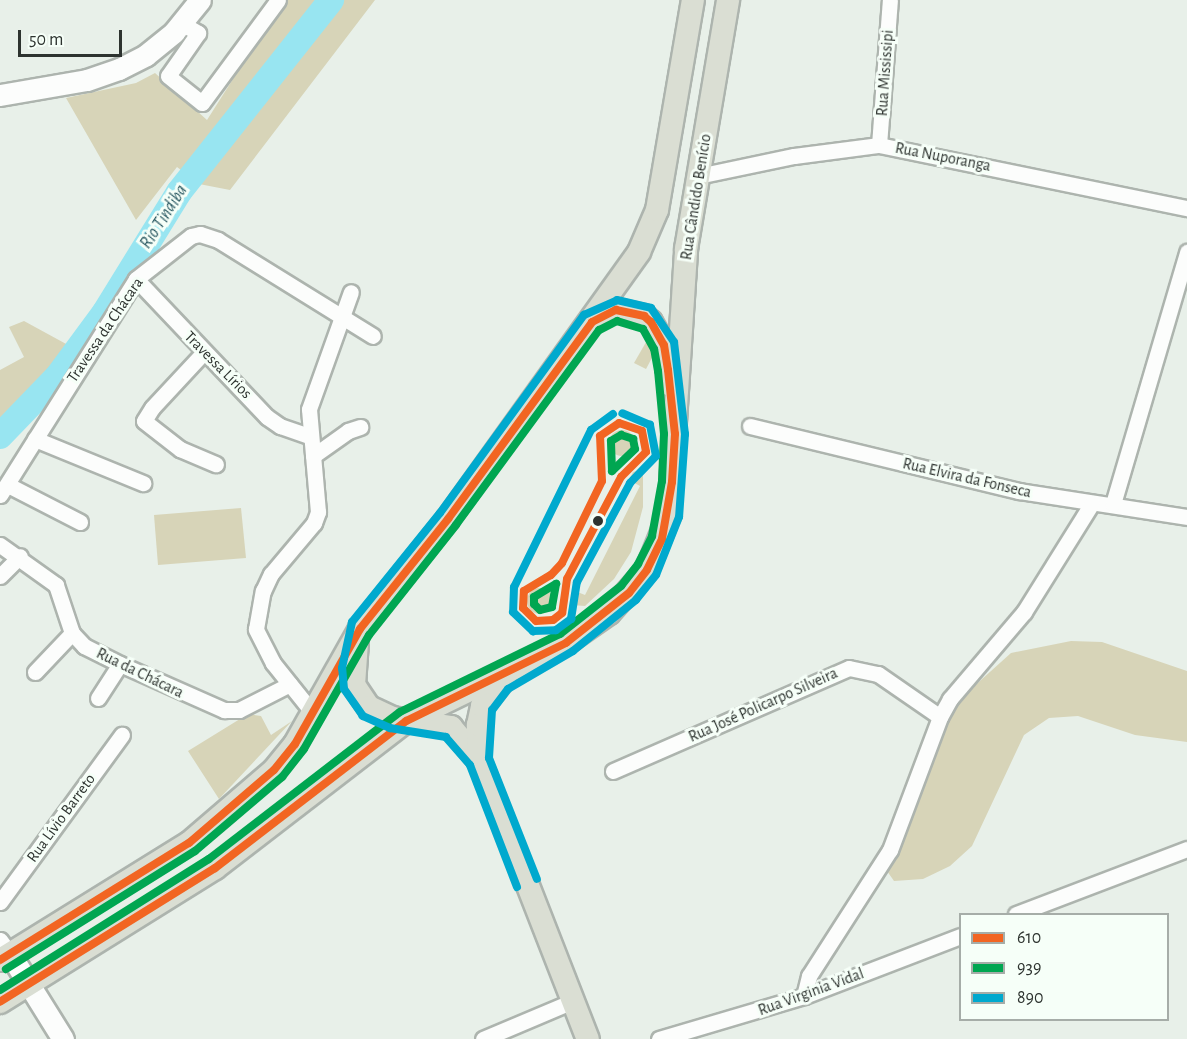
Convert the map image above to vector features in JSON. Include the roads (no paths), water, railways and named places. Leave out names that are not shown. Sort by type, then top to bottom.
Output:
[{"type":"main road","points":[[0,95],[87,80],[119,69],[146,55],[181,23],[200,0]]},
{"type":"main road","name":"Rua Cândido Benício","points":[[3,951],[189,843],[224,816],[274,770],[314,712],[360,629],[448,519],[592,322],[639,252],[657,210],[693,0]]},
{"type":"main road","name":"Rua Cândido Benício","points":[[0,1002],[215,868],[313,789],[406,721],[517,669],[566,643],[609,613],[647,570],[669,515],[686,249],[728,0]]},
{"type":"main road","points":[[592,322],[604,313],[624,311],[644,316],[658,331],[664,345],[675,434]]},
{"type":"main road","points":[[360,629],[352,670],[359,695],[373,710],[406,721],[450,727],[479,760]]},
{"type":"main road","points":[[517,669],[495,687],[482,706],[478,725],[479,760],[588,1039]]},
{"type":"main road","points":[[3,951],[29,984],[63,1039]]},
{"type":"street","points":[[181,23],[198,33],[168,76],[202,103],[278,0]]},
{"type":"street","name":"Rua Mississipi","points":[[879,145],[890,0]]},
{"type":"street","name":"Rua Nuporanga","points":[[698,176],[850,147],[879,145],[1187,208]]},
{"type":"street","name":"Travessa da Chácara","points":[[4,490],[136,279],[178,243],[191,236],[209,236],[373,336]]},
{"type":"street","points":[[1113,504],[1187,252]]},
{"type":"street","name":"Travessa Lírios","points":[[136,279],[267,417],[280,426],[309,436]]},
{"type":"street","points":[[314,712],[290,684],[260,642],[258,614],[272,574],[314,523],[318,512],[309,436],[311,402],[351,292]]},
{"type":"street","points":[[204,352],[152,408],[144,421],[180,449],[216,464]]},
{"type":"street","name":"Rua Elvira da Fonseca","points":[[750,426],[1019,490],[1187,517]]},
{"type":"street","points":[[313,456],[360,427]]},
{"type":"street","points":[[35,439],[143,483]]},
{"type":"street","points":[[4,490],[80,522]]},
{"type":"street","points":[[804,996],[809,975],[871,886],[890,850],[940,717],[950,699],[1024,612],[1092,503]]},
{"type":"street","points":[[0,545],[20,556],[56,585],[72,633],[35,672]]},
{"type":"street","points":[[0,576],[20,556]]},
{"type":"street","name":"Rua da Chácara","points":[[72,633],[84,646],[224,710],[239,710],[290,684]]},
{"type":"street","points":[[98,698],[120,664]]},
{"type":"street","name":"Rua José Policarpo Silveira","points":[[614,771],[849,668],[878,674],[940,717]]},
{"type":"street","name":"Rua Lívio Barreto","points":[[0,902],[122,735]]},
{"type":"street","points":[[1021,913],[1187,849]]},
{"type":"street","name":"Rua Virginia Vidal","points":[[659,1039],[804,996],[959,936]]},
{"type":"street","points":[[483,1039],[573,1001]]},
{"type":"waterway","name":"Rio Tindiba","points":[[0,436],[58,376],[105,312],[179,192],[331,0]]}]
